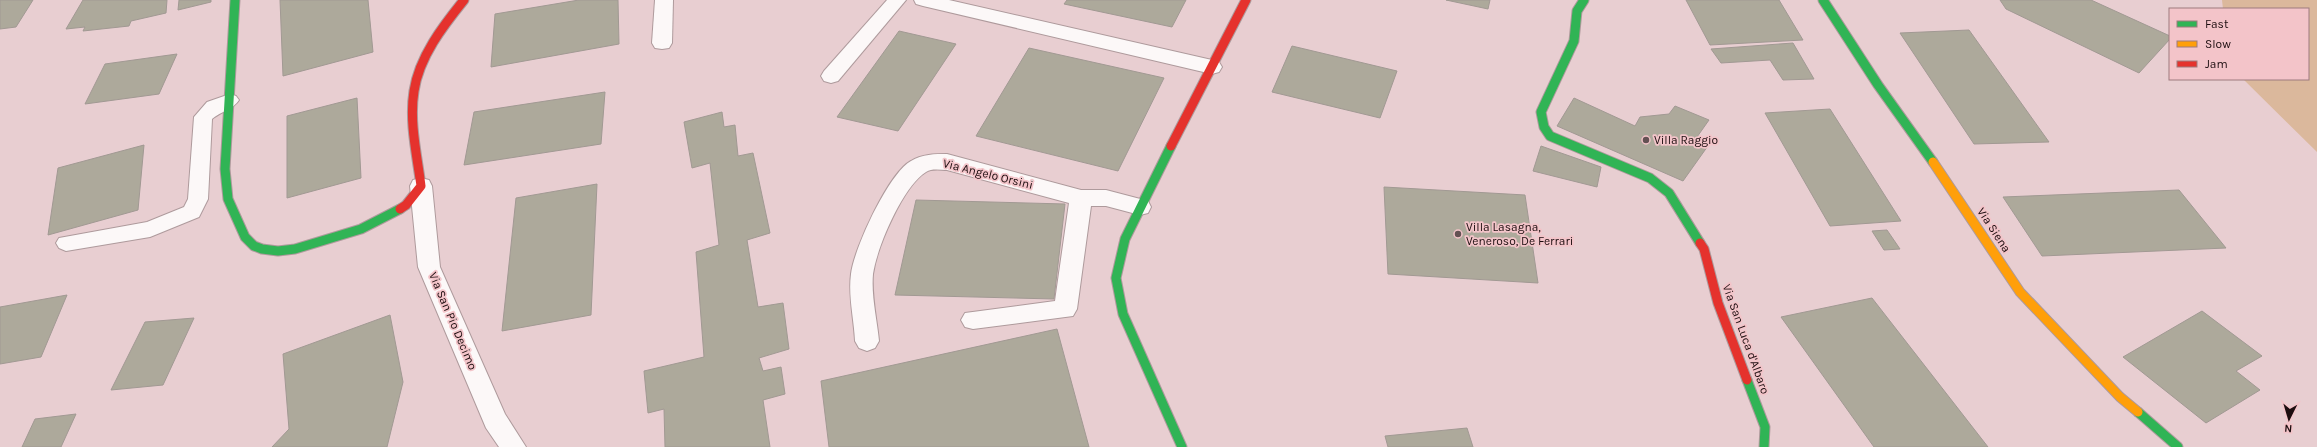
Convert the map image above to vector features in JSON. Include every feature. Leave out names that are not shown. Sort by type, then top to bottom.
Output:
[{"type":"street","points":[[235,0],[230,100],[226,145],[227,194],[241,232],[253,246],[276,252],[302,248],[354,232],[384,219],[406,206],[421,186],[414,89],[430,51],[455,10],[464,0]]},
{"type":"street","points":[[662,43],[664,0]]},
{"type":"street","points":[[831,76],[897,0]]},
{"type":"street","points":[[923,0],[1212,67]]},
{"type":"street","points":[[1182,447],[1123,314],[1116,278],[1125,239],[1246,0]]},
{"type":"street","name":"Via San Luca d'Albaro","points":[[1584,0],[1577,11],[1574,41],[1541,112],[1544,127],[1550,136],[1650,178],[1669,193],[1704,249],[1718,303],[1764,427],[1764,447]]},
{"type":"street","name":"Via Siena","points":[[1823,0],[1878,86],[1958,196],[2020,292],[2120,396],[2178,447]]},
{"type":"street","name":"Via Angelo Orsini","points":[[867,341],[862,273],[878,225],[908,175],[917,166],[929,162],[947,162],[1081,198],[1106,198],[1140,207]]},
{"type":"street","name":"Via San Pio Decimo","points":[[421,186],[429,267],[495,420],[513,447]]},
{"type":"street","points":[[973,320],[1065,309],[1081,198]]},
{"type":"lane","points":[[66,243],[150,229],[192,212],[198,200],[204,117],[214,107],[230,100]]},
{"type":"shaded area","points":[[2222,0],[2317,0],[2317,152],[2244,80],[2309,80],[2309,8],[2223,8]]},
{"type":"building","points":[[0,0],[33,0],[16,27],[0,29]]},
{"type":"building","points":[[83,0],[167,0],[166,13],[131,21],[129,26],[83,31],[85,27],[66,29]]},
{"type":"building","points":[[179,0],[211,0],[211,2],[178,10]]},
{"type":"building","points":[[280,0],[368,0],[373,52],[283,76]]},
{"type":"building","points":[[579,0],[618,0],[619,44],[491,67],[495,14]]},
{"type":"building","points":[[1067,0],[1186,0],[1172,27],[1064,4]]},
{"type":"building","points":[[1446,0],[1490,0],[1488,9]]},
{"type":"building","points":[[1686,0],[1779,0],[1803,40],[1710,45]]},
{"type":"building","points":[[2000,0],[2091,0],[2169,36],[2169,40],[2139,73],[2006,9]]},
{"type":"building","points":[[1969,30],[2049,142],[1974,144],[1900,33]]},
{"type":"building","points":[[899,31],[956,44],[898,131],[837,117]]},
{"type":"building","points":[[1793,43],[1814,79],[1783,80],[1770,60],[1721,63],[1711,49]]},
{"type":"building","points":[[1292,46],[1397,71],[1380,118],[1272,92]]},
{"type":"building","points":[[1029,48],[1164,78],[1118,171],[976,136]]},
{"type":"building","points":[[177,54],[159,94],[85,104],[105,64]]},
{"type":"building","points":[[605,92],[601,144],[464,165],[474,112]]},
{"type":"building","points":[[357,98],[361,178],[287,198],[287,116]]},
{"type":"building","name":"Villa Raggio","points":[[1574,98],[1635,126],[1640,117],[1669,114],[1675,106],[1709,120],[1697,137],[1710,143],[1683,181],[1557,126]]},
{"type":"building","points":[[1830,109],[1901,221],[1830,226],[1765,113]]},
{"type":"building","points":[[722,112],[724,127],[735,125],[738,156],[753,153],[770,233],[747,240],[758,307],[783,303],[789,349],[759,358],[763,371],[781,367],[785,394],[763,400],[770,447],[665,447],[664,409],[648,413],[644,371],[704,357],[696,252],[719,245],[710,163],[692,168],[684,122]]},
{"type":"building","points":[[144,145],[138,210],[48,235],[58,168]]},
{"type":"building","points":[[1541,146],[1601,167],[1597,187],[1533,171]]},
{"type":"building","points":[[597,184],[591,315],[502,331],[516,198]]},
{"type":"building","name":"Villa Lasagna, Veneroso, De Ferrari","points":[[1384,187],[1525,195],[1538,283],[1388,274]]},
{"type":"building","points":[[2179,190],[2226,248],[2042,256],[2003,197]]},
{"type":"building","points":[[916,200],[1065,204],[1054,299],[895,295]]},
{"type":"building","points":[[1887,230],[1900,249],[1884,250],[1872,231]]},
{"type":"building","points":[[67,295],[41,357],[0,364],[0,307]]},
{"type":"building","points":[[1872,298],[1988,447],[1874,447],[1781,317]]},
{"type":"building","points":[[2202,311],[2262,356],[2236,371],[2260,390],[2206,423],[2123,357]]},
{"type":"building","points":[[390,315],[403,382],[387,447],[272,447],[289,429],[283,354]]},
{"type":"building","points":[[194,318],[163,385],[111,390],[145,322]]},
{"type":"building","points":[[1057,329],[1089,447],[829,447],[821,381]]},
{"type":"building","points":[[76,414],[61,447],[22,447],[35,419]]},
{"type":"building","points":[[1467,428],[1473,447],[1388,447],[1385,436]]},
{"type":"traffic: fast","points":[[235,0],[233,59],[225,169],[228,199],[237,223],[249,243],[270,251],[295,249],[319,243],[361,229],[400,209]]},
{"type":"traffic: fast","points":[[1584,0],[1577,11],[1574,41],[1541,112],[1544,127],[1550,136],[1650,178],[1669,193],[1700,243]]},
{"type":"traffic: fast","points":[[1823,0],[1878,85],[1933,162]]},
{"type":"traffic: fast","points":[[1171,146],[1125,239],[1116,278],[1123,314],[1182,447]]},
{"type":"traffic: fast","points":[[1747,380],[1765,427],[1764,447]]},
{"type":"traffic: fast","points":[[2138,412],[2178,447]]},
{"type":"traffic: slow","points":[[1933,162],[2020,292],[2120,397],[2138,412]]},
{"type":"traffic: jam","points":[[400,209],[406,205],[421,186],[413,115],[414,91],[417,80],[433,43],[464,0]]},
{"type":"traffic: jam","points":[[1171,146],[1246,0]]},
{"type":"traffic: jam","points":[[1700,243],[1704,249],[1718,303],[1747,380]]},
{"type":"place","name":"Villa Raggio","points":[[1646,140]]},
{"type":"place","name":"Villa Lasagna, Veneroso, De Ferrari","points":[[1458,234]]}]
